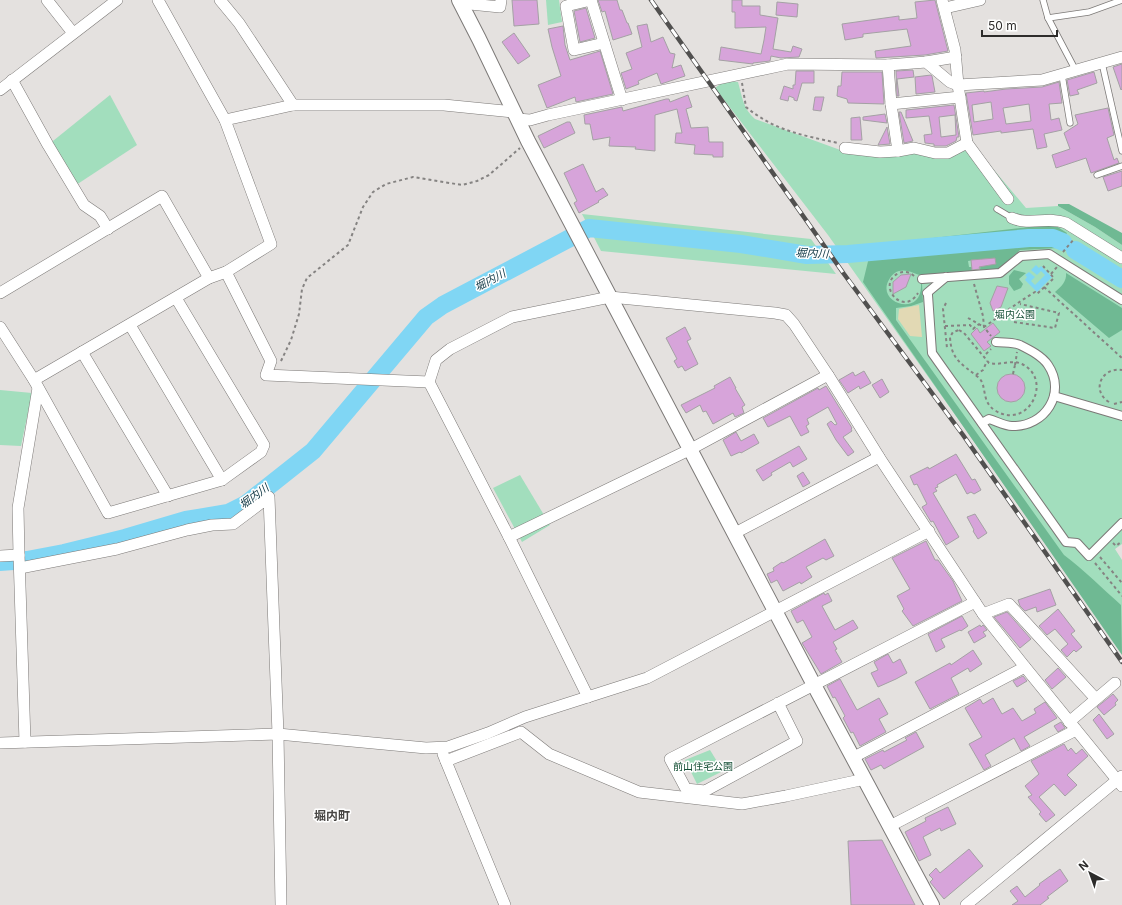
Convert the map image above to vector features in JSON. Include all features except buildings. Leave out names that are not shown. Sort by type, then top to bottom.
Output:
[{"type":"street","points":[[47,0],[73,33]]},
{"type":"street","points":[[0,90],[117,0]]},
{"type":"street","points":[[25,742],[20,568],[18,555],[18,508],[36,384],[82,352],[209,278],[226,272],[272,244],[225,120],[158,0]]},
{"type":"street","points":[[220,0],[239,23],[293,105]]},
{"type":"street","points":[[460,2],[500,7],[501,0]]},
{"type":"street","points":[[604,43],[574,50],[566,6],[591,0],[622,100]]},
{"type":"street","points":[[980,0],[943,4],[956,57],[958,85],[967,144],[1008,199]]},
{"type":"street","points":[[460,2],[528,141],[814,685],[854,757],[932,905]]},
{"type":"street","points":[[225,120],[293,105],[444,105],[516,115],[530,120],[708,80],[788,64],[888,65],[926,62],[956,57]]},
{"type":"street","points":[[926,62],[950,82],[958,85],[1042,80],[1122,57]]},
{"type":"street","points":[[888,65],[891,104],[898,151]]},
{"type":"street","points":[[12,80],[84,206],[100,216],[108,229]]},
{"type":"street","points":[[891,104],[960,97]]},
{"type":"street","points":[[845,148],[880,152],[914,148],[935,153],[948,152],[967,144]]},
{"type":"street","points":[[0,293],[162,196],[209,278]]},
{"type":"street","points":[[1012,218],[1019,221],[1029,222],[1058,219],[1066,222],[1122,258]]},
{"type":"street","points":[[922,279],[1000,273],[1021,256],[1049,254],[1122,300]]},
{"type":"street","points":[[226,272],[271,361],[266,375],[429,382]]},
{"type":"street","points":[[946,277],[927,294],[932,353],[1066,542],[1077,543],[1089,556],[1093,555],[1122,523]]},
{"type":"street","points":[[588,698],[509,536],[429,382],[436,360],[450,349],[512,317],[610,297],[786,315],[794,324],[828,375],[879,457],[983,614],[1073,726],[1120,780],[966,905]]},
{"type":"street","points":[[0,327],[36,384],[108,513],[222,480],[261,452],[264,445],[176,298]]},
{"type":"street","points":[[130,325],[222,480]]},
{"type":"street","points":[[982,423],[989,418],[1010,426],[1025,426],[1036,421],[1046,412],[1054,396],[1055,387],[1053,376],[1048,364],[1039,355],[1017,344],[996,342]]},
{"type":"street","points":[[82,352],[168,496]]},
{"type":"street","points":[[509,536],[691,449],[828,375]]},
{"type":"street","points":[[1054,396],[1122,416]]},
{"type":"street","points":[[735,533],[879,457]]},
{"type":"street","points":[[20,568],[117,549],[200,527],[233,524],[269,497],[278,734],[281,905]]},
{"type":"street","points":[[0,743],[278,734],[426,748],[448,747],[488,733],[525,717],[647,678],[929,531]]},
{"type":"street","points":[[0,556],[18,555]]},
{"type":"street","points":[[778,703],[797,741],[705,791],[686,789],[670,758],[975,602]]},
{"type":"street","points":[[983,614],[1009,604],[1096,699]]},
{"type":"street","points":[[854,757],[1025,666]]},
{"type":"street","points":[[890,826],[1073,726],[1096,699],[1115,683]]},
{"type":"street","points":[[446,761],[521,732],[549,754],[639,792],[742,804],[865,779]]},
{"type":"street","points":[[440,748],[505,905]]},
{"type":"lane","points":[[1043,0],[1048,18],[1076,71]]},
{"type":"lane","points":[[1048,18],[1089,12],[1122,0]]},
{"type":"lane","points":[[1102,63],[1122,151]]},
{"type":"lane","points":[[1062,75],[1070,123]]},
{"type":"lane","points":[[1097,175],[1122,166]]},
{"type":"lane","points":[[997,209],[1012,218]]},
{"type":"path","points":[[740,74],[746,107],[760,118],[794,134],[843,144],[845,148]]},
{"type":"path","points":[[271,361],[278,366],[291,340],[299,314],[302,289],[307,278],[348,245],[363,207],[373,192],[386,184],[413,177],[462,185],[477,181],[489,175],[528,141]]},
{"type":"path","points":[[1058,260],[1075,238]]},
{"type":"path","points":[[984,327],[1034,292],[1037,294],[1054,278],[1043,266]]},
{"type":"path","points":[[919,291],[910,301],[900,301],[893,296],[890,287],[891,282],[893,277],[902,272],[912,274],[922,279]]},
{"type":"path","points":[[972,275],[983,316],[984,327]]},
{"type":"path","points":[[1044,287],[1122,358]]},
{"type":"path","points":[[946,303],[943,309],[947,348]]},
{"type":"path","points":[[1014,322],[1055,328],[1059,314],[1020,304]]},
{"type":"path","points":[[968,318],[984,327],[996,342]]},
{"type":"path","points":[[945,326],[970,325],[973,329],[979,324]]},
{"type":"path","points":[[957,330],[963,331],[987,361],[992,364],[1014,362],[1022,364],[1030,370],[1035,377],[1037,386],[1036,395],[1026,410],[1019,414],[1002,414],[989,404],[985,397],[981,380],[955,358],[951,345],[951,334],[957,330]]},
{"type":"path","points":[[1013,374],[1016,359]]},
{"type":"path","points":[[974,375],[977,375],[983,370],[987,361]]},
{"type":"path","points":[[1122,370],[1110,371],[1105,374],[1100,384],[1100,390],[1102,395],[1110,403],[1115,404],[1122,402]]},
{"type":"path","points":[[1093,555],[1122,583]]},
{"type":"path","points":[[1093,555],[1122,596]]},
{"type":"green space","points":[[546,0],[559,0],[562,22],[548,25]]},
{"type":"green space","name":"堀内公園","points":[[723,82],[738,82],[745,107],[755,119],[843,151],[914,149],[943,156],[973,145],[1026,208],[1058,206],[1095,227],[1122,245],[1122,544],[1115,549],[1122,560],[1122,654],[1105,627],[828,235],[715,88]]},
{"type":"green space","points":[[110,95],[137,145],[73,187],[48,145]]},
{"type":"green space","points":[[1058,204],[1069,204],[1122,233],[1122,245],[1095,227],[1058,206]]},
{"type":"green space","points":[[582,214],[811,239],[836,274],[601,251]]},
{"type":"green space","points":[[1046,225],[1056,226],[1067,233],[1058,248],[1020,250],[999,269],[980,270],[981,259],[968,261],[969,267],[972,267],[972,271],[937,275],[920,275],[907,271],[899,271],[891,277],[887,287],[888,294],[893,300],[900,304],[908,304],[915,301],[920,295],[922,284],[923,302],[911,306],[896,308],[896,320],[1064,555],[1121,605],[1122,655],[863,282],[872,245]]},
{"type":"green space","points":[[1014,270],[1026,273],[1019,279],[1023,284],[1021,288],[1014,291],[1009,284],[1009,276]]},
{"type":"green space","points":[[1066,273],[1122,308],[1122,330],[1109,338],[1055,292],[1065,281]]},
{"type":"green space","points":[[0,390],[32,393],[21,446],[0,445]]},
{"type":"green space","points":[[520,475],[550,525],[522,542],[493,488]]},
{"type":"green space","name":"前山住宅公園","points":[[710,750],[723,771],[697,784],[685,760]]},
{"type":"sand","points":[[919,305],[922,337],[910,336],[898,319],[899,309]]},
{"type":"water","points":[[1036,265],[1039,268],[1041,266],[1052,277],[1037,292],[1025,280],[1027,277],[1025,275],[1029,272],[1035,277],[1031,281],[1035,285],[1045,275],[1041,271],[1037,275],[1031,270]]},
{"type":"waterway","name":"堀内川","points":[[0,562],[27,560],[64,553],[125,538],[186,520],[228,513],[246,504],[313,451],[426,317],[443,305],[589,228],[741,244],[807,255],[848,254],[1029,238],[1053,238],[1063,242]]},
{"type":"waterway","name":"堀内川","points":[[1075,250],[1122,279]]},
{"type":"railway","points":[[651,0],[844,274],[963,435],[1122,662]]},
{"type":"district","name":"堀内町","points":[[332,815]]}]
